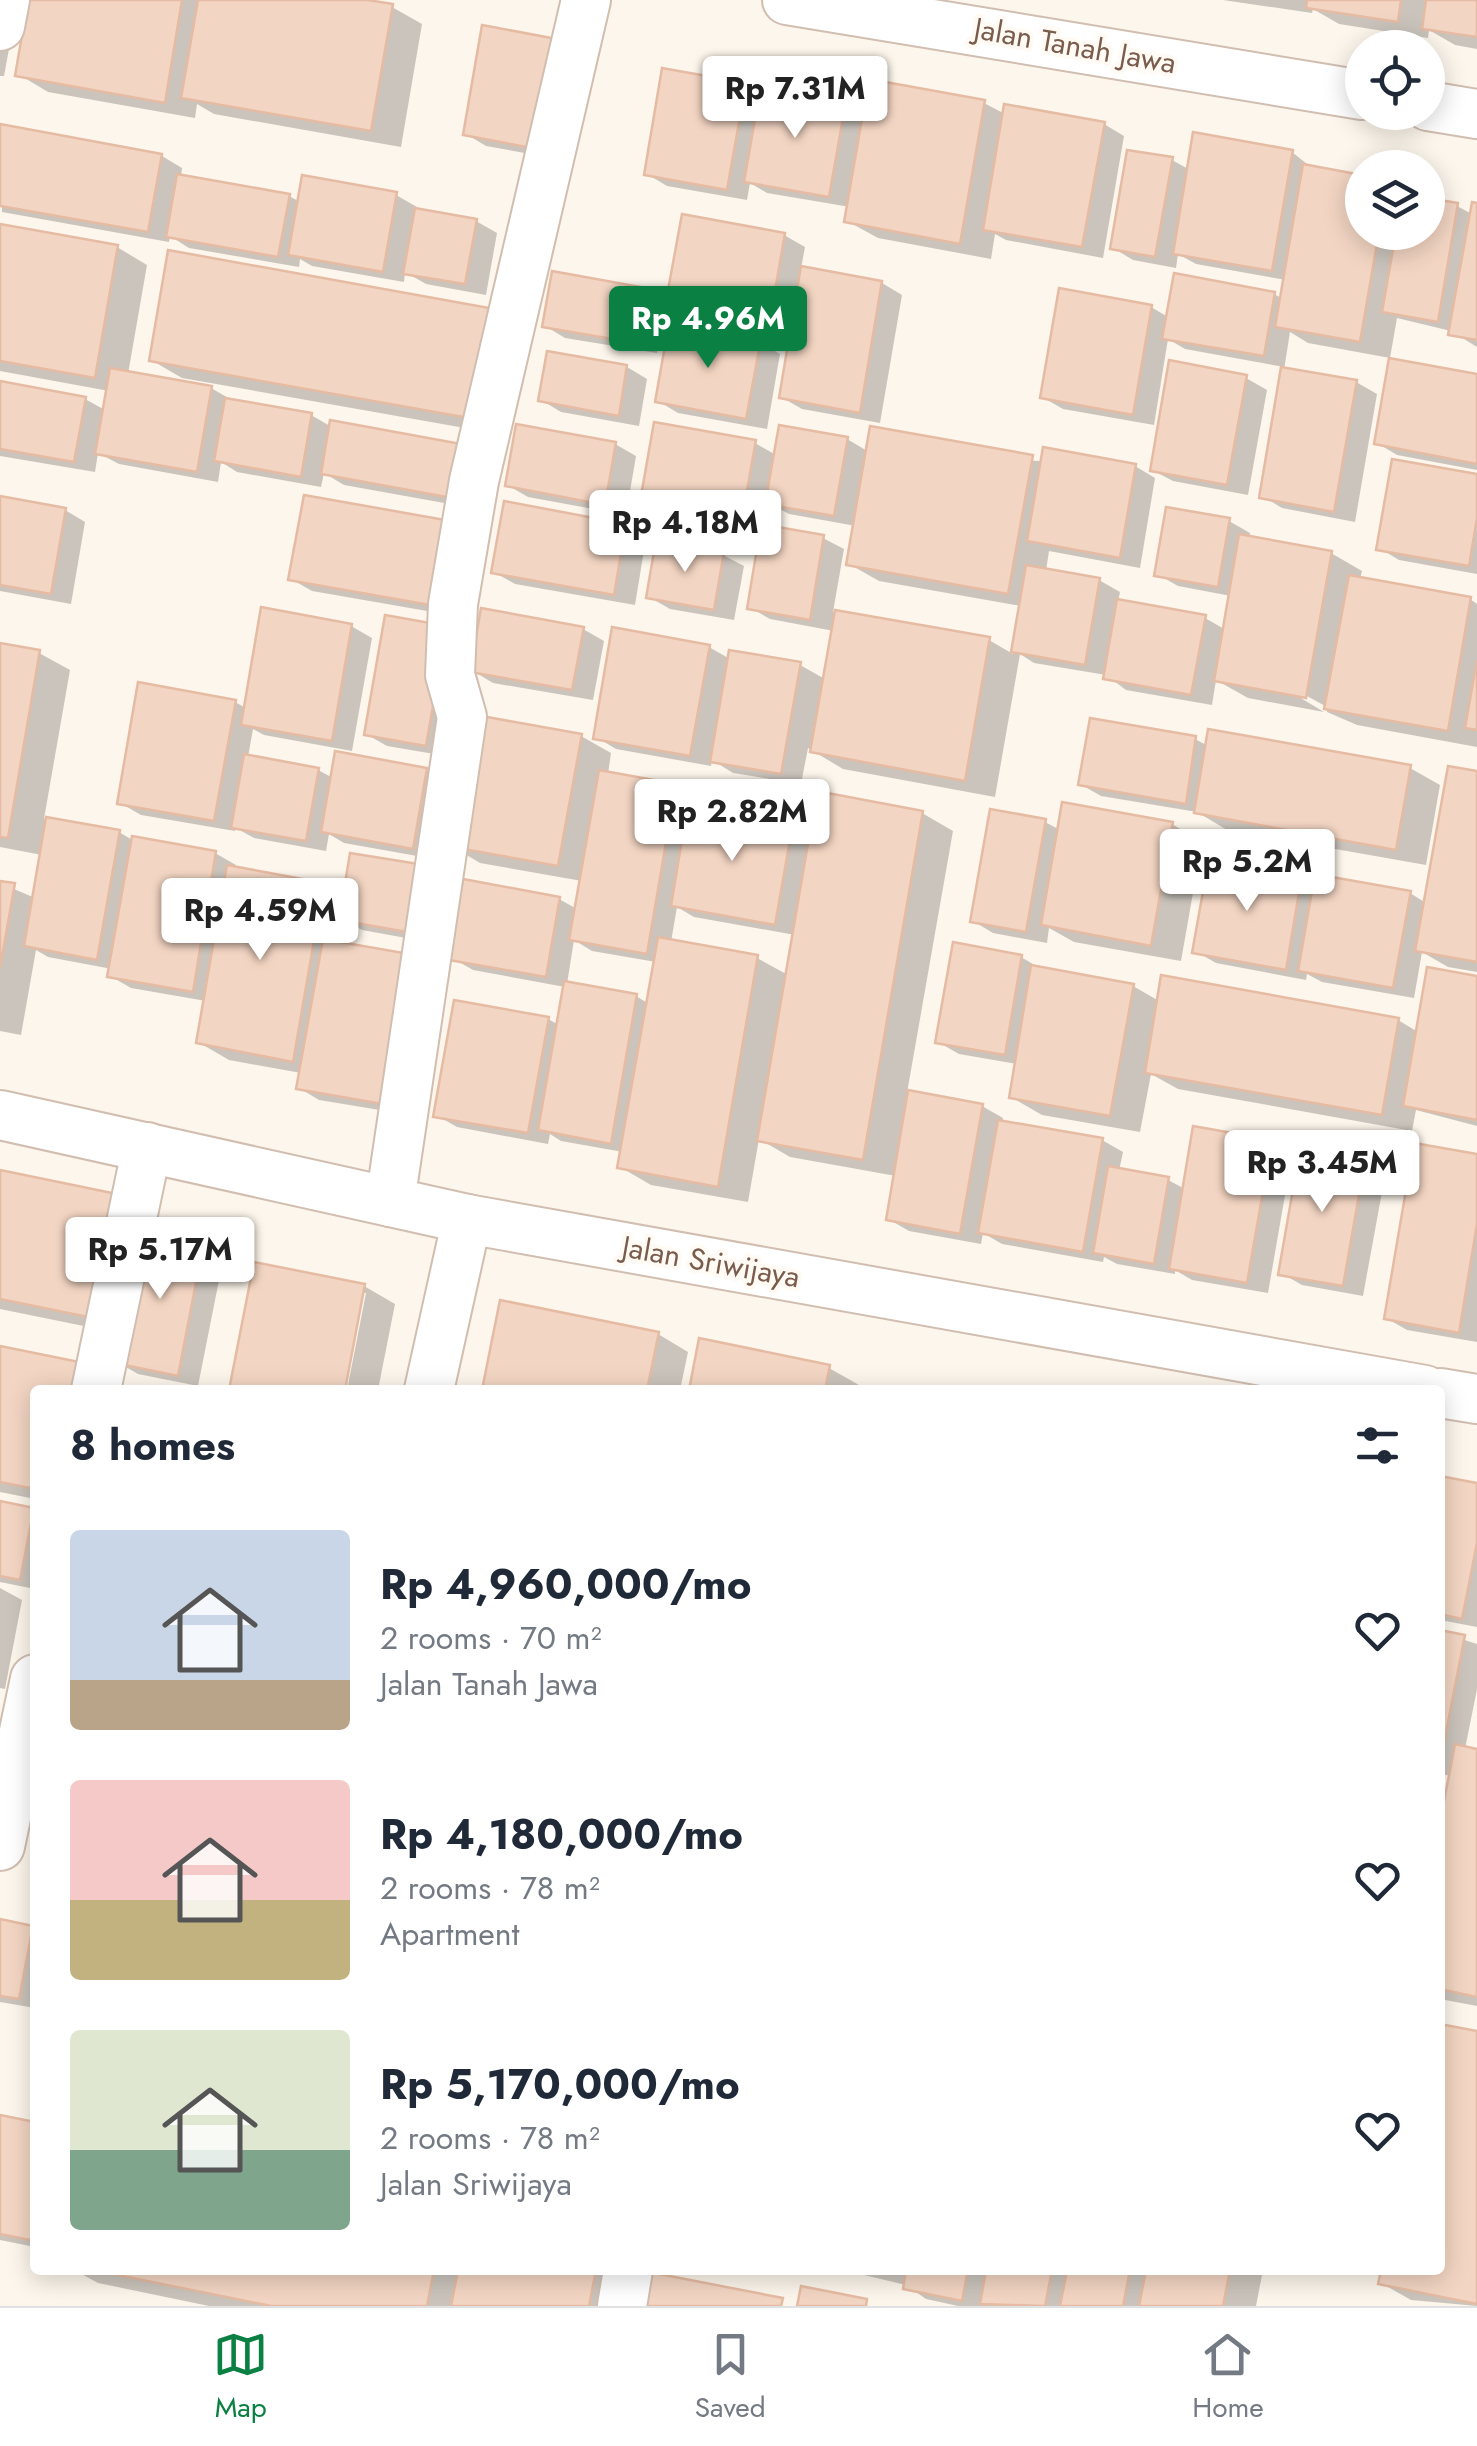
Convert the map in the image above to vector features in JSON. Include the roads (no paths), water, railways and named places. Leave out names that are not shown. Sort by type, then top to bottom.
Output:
[{"type":"street","points":[[0,26],[5,0]]},
{"type":"street","points":[[390,1202],[462,718],[450,676],[452,604],[474,481],[586,0]]},
{"type":"street","name":"Jalan Tanah Jawa","points":[[788,0],[940,11],[1345,91]]},
{"type":"street","points":[[1445,109],[1477,114]]},
{"type":"street","name":"Jalan Sriwijaya","points":[[0,1114],[467,1219],[1397,1385]]},
{"type":"street","points":[[97,1385],[147,1148]]},
{"type":"street","points":[[430,1385],[467,1219]]},
{"type":"street","points":[[1445,1394],[1477,1399]]},
{"type":"street","points":[[0,1846],[30,1703]]},
{"type":"street","points":[[622,2306],[627,2275]]}]
